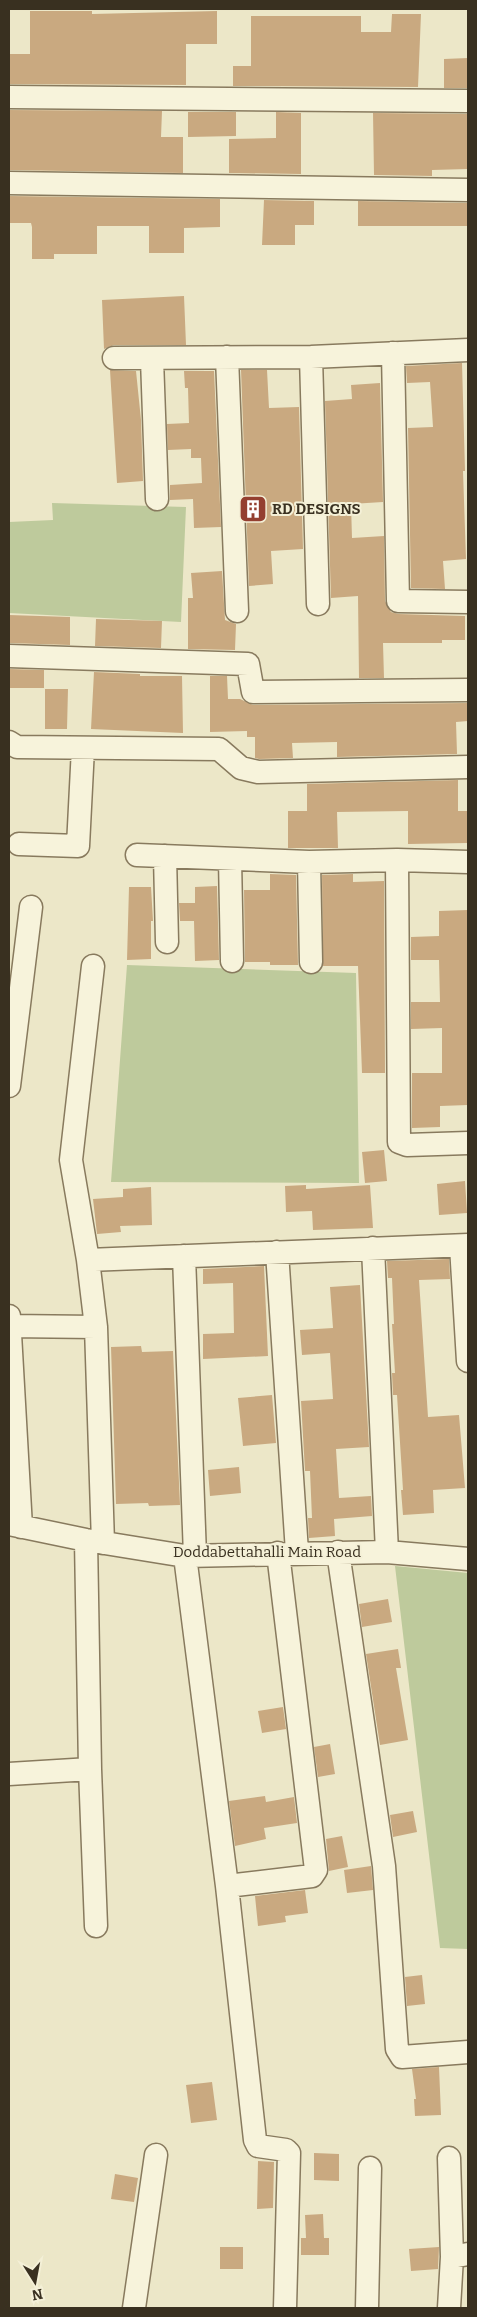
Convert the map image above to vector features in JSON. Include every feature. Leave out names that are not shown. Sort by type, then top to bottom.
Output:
[{"type":"street","points":[[9,97],[468,101]]},
{"type":"street","points":[[9,183],[468,190]]},
{"type":"street","points":[[114,358],[311,357],[468,350]]},
{"type":"street","points":[[393,353],[398,600],[468,602]]},
{"type":"street","points":[[311,357],[318,604]]},
{"type":"street","points":[[226,358],[237,611]]},
{"type":"street","points":[[152,359],[157,499]]},
{"type":"street","points":[[9,656],[248,664],[253,692],[468,690]]},
{"type":"street","points":[[9,742],[17,748],[219,749],[241,768],[258,772],[468,768]]},
{"type":"street","points":[[19,844],[78,846],[83,748]]},
{"type":"street","points":[[137,855],[309,862],[397,860],[468,862]]},
{"type":"street","points":[[165,856],[167,942]]},
{"type":"street","points":[[230,859],[232,961]]},
{"type":"street","points":[[397,860],[399,1142],[407,1145],[468,1143]]},
{"type":"street","points":[[309,862],[311,962]]},
{"type":"street","points":[[9,1086],[31,907]]},
{"type":"street","points":[[93,966],[71,1160],[88,1260],[96,1327],[95,1542],[90,1769],[96,1926]]},
{"type":"street","points":[[88,1260],[465,1245],[468,1361]]},
{"type":"street","points":[[373,1248],[387,1552]]},
{"type":"street","points":[[227,1886],[312,1876],[316,1870],[287,1553],[277,1252]]},
{"type":"street","points":[[184,1256],[190,1556],[255,2140],[258,2146],[286,2150],[289,2153],[286,2308]]},
{"type":"street","points":[[15,1526],[9,1323],[96,1327]]},
{"type":"street","name":"Doddabettahalli Main Road","points":[[15,1526],[95,1542],[190,1556],[387,1552],[468,1559]]},
{"type":"street","points":[[338,1552],[384,1866],[397,2050],[402,2057],[468,2052]]},
{"type":"street","points":[[9,1774],[90,1769]]},
{"type":"street","points":[[134,2308],[156,2155]]},
{"type":"street","points":[[449,2158],[460,2255],[449,2308]]},
{"type":"street","points":[[367,2308],[370,2168]]},
{"type":"green space","points":[[52,503],[186,507],[181,622],[9,613],[9,522],[53,520]]},
{"type":"green space","points":[[127,965],[356,973],[359,1183],[111,1182]]},
{"type":"green space","points":[[395,1566],[468,1573],[468,1949],[440,1948]]},
{"type":"building","points":[[30,11],[92,11],[92,14],[217,11],[217,44],[186,44],[186,85],[9,84],[9,54],[30,54]]},
{"type":"building","points":[[392,14],[421,14],[418,87],[233,86],[233,66],[251,66],[251,16],[361,16],[361,32],[391,32]]},
{"type":"building","points":[[468,58],[468,88],[444,88],[444,59]]},
{"type":"building","points":[[9,110],[162,111],[161,137],[183,137],[183,173],[9,170]]},
{"type":"building","points":[[188,112],[236,112],[236,136],[188,137]]},
{"type":"building","points":[[276,112],[301,113],[301,174],[229,173],[229,139],[276,138]]},
{"type":"building","points":[[373,113],[468,114],[468,169],[432,170],[432,176],[374,175]]},
{"type":"building","points":[[9,196],[220,199],[220,227],[184,228],[184,253],[149,253],[149,226],[97,226],[97,254],[54,254],[54,259],[32,259],[31,223],[9,223]]},
{"type":"building","points":[[264,200],[314,201],[314,225],[295,225],[295,245],[262,245]]},
{"type":"building","points":[[358,201],[468,203],[468,226],[358,226]]},
{"type":"building","points":[[184,296],[186,345],[114,345],[104,349],[102,300]]},
{"type":"building","points":[[462,363],[466,559],[443,561],[445,589],[411,588],[408,428],[433,427],[430,382],[407,383],[406,366]]},
{"type":"building","points":[[110,370],[136,371],[141,420],[143,481],[117,483]]},
{"type":"building","points":[[241,370],[267,370],[269,408],[299,407],[303,549],[271,551],[273,584],[249,586]]},
{"type":"building","points":[[184,371],[214,371],[221,527],[194,528],[193,499],[170,500],[170,485],[202,483],[201,458],[191,458],[191,449],[168,450],[167,424],[189,423],[188,388],[185,388]]},
{"type":"building","points":[[380,383],[383,502],[351,504],[352,538],[384,536],[385,601],[391,612],[398,614],[465,616],[465,640],[442,640],[442,643],[383,643],[384,678],[359,678],[358,596],[331,598],[325,401],[352,399],[351,385]]},
{"type":"building","points":[[222,571],[225,620],[236,624],[235,650],[188,649],[188,598],[193,598],[191,573]]},
{"type":"building","points":[[9,615],[70,617],[70,645],[9,643]]},
{"type":"building","points":[[96,619],[162,621],[161,648],[95,646]]},
{"type":"building","points":[[9,669],[44,670],[44,688],[9,688]]},
{"type":"building","points":[[94,672],[140,674],[140,676],[182,676],[183,733],[91,729]]},
{"type":"building","points":[[210,676],[227,676],[228,699],[240,699],[253,705],[468,703],[468,721],[456,722],[457,754],[337,757],[337,742],[292,743],[293,758],[259,759],[255,758],[255,737],[247,737],[247,731],[210,732]]},
{"type":"building","points":[[45,689],[68,689],[67,729],[45,729]]},
{"type":"building","points":[[458,780],[458,811],[468,811],[468,843],[408,844],[408,811],[337,812],[338,848],[288,848],[288,811],[307,811],[307,784]]},
{"type":"building","points":[[270,874],[296,875],[298,965],[270,965],[270,962],[245,962],[244,890],[270,890]]},
{"type":"building","points":[[353,874],[353,882],[384,881],[385,1073],[362,1073],[358,966],[323,966],[322,875]]},
{"type":"building","points":[[217,886],[219,960],[195,961],[194,921],[180,921],[179,903],[195,903],[195,887]]},
{"type":"building","points":[[129,887],[151,887],[153,921],[151,921],[151,959],[127,960]]},
{"type":"building","points":[[468,910],[468,1105],[440,1106],[440,1127],[412,1128],[412,1073],[442,1073],[442,1028],[411,1029],[411,1002],[440,1002],[439,960],[411,960],[411,937],[439,936],[439,911]]},
{"type":"building","points":[[384,1150],[387,1181],[365,1183],[362,1152]]},
{"type":"building","points":[[465,1181],[467,1213],[439,1215],[437,1184]]},
{"type":"building","points":[[306,1185],[306,1189],[370,1185],[373,1228],[313,1230],[312,1211],[286,1212],[285,1186]]},
{"type":"building","points":[[151,1187],[152,1225],[120,1226],[121,1232],[97,1234],[93,1199],[123,1197],[123,1189]]},
{"type":"building","points":[[449,1259],[450,1279],[419,1280],[428,1417],[459,1415],[465,1488],[433,1490],[434,1513],[403,1515],[397,1395],[393,1395],[392,1373],[395,1373],[392,1278],[388,1278],[387,1261]]},
{"type":"building","points":[[264,1266],[268,1356],[203,1359],[203,1334],[234,1333],[233,1283],[203,1284],[203,1269]]},
{"type":"building","points":[[360,1285],[369,1447],[336,1449],[339,1498],[371,1496],[372,1516],[334,1519],[335,1536],[309,1538],[308,1518],[312,1518],[310,1471],[305,1471],[301,1401],[333,1399],[330,1353],[302,1355],[300,1330],[333,1328],[330,1287]]},
{"type":"building","points":[[141,1346],[142,1352],[173,1351],[180,1505],[116,1504],[111,1347]]},
{"type":"building","points":[[272,1395],[276,1443],[243,1446],[238,1398]]},
{"type":"building","points":[[239,1467],[241,1493],[210,1496],[208,1470]]},
{"type":"building","points":[[388,1599],[392,1622],[362,1627],[359,1604]]},
{"type":"building","points":[[398,1649],[401,1668],[396,1668],[408,1740],[380,1745],[366,1654]]},
{"type":"building","points":[[283,1707],[286,1729],[262,1733],[258,1711]]},
{"type":"building","points":[[330,1744],[335,1774],[318,1777],[314,1747]]},
{"type":"building","points":[[265,1796],[266,1802],[294,1797],[297,1823],[264,1828],[266,1839],[235,1846],[229,1801]]},
{"type":"building","points":[[413,1811],[417,1832],[393,1837],[390,1815]]},
{"type":"building","points":[[342,1836],[348,1867],[329,1871],[326,1839]]},
{"type":"building","points":[[371,1866],[373,1890],[347,1893],[344,1870]]},
{"type":"building","points":[[305,1890],[308,1913],[285,1916],[286,1922],[258,1926],[255,1896]]},
{"type":"building","points":[[422,1975],[425,2004],[407,2006],[405,1977]]},
{"type":"building","points":[[439,2067],[441,2115],[415,2116],[414,2099],[416,2099],[412,2069]]},
{"type":"building","points":[[212,2082],[217,2120],[191,2123],[186,2085]]},
{"type":"building","points":[[314,2153],[339,2154],[339,2181],[314,2180]]},
{"type":"building","points":[[258,2161],[274,2162],[273,2208],[257,2209]]},
{"type":"building","points":[[115,2174],[138,2178],[134,2202],[111,2199]]},
{"type":"building","points":[[323,2214],[324,2238],[329,2238],[329,2255],[301,2255],[301,2238],[306,2238],[305,2215]]},
{"type":"building","points":[[220,2247],[243,2247],[243,2269],[220,2269]]},
{"type":"building","points":[[439,2247],[438,2269],[411,2271],[409,2249]]},
{"type":"place","name":"RD DESIGNS","points":[[253,509]]}]
